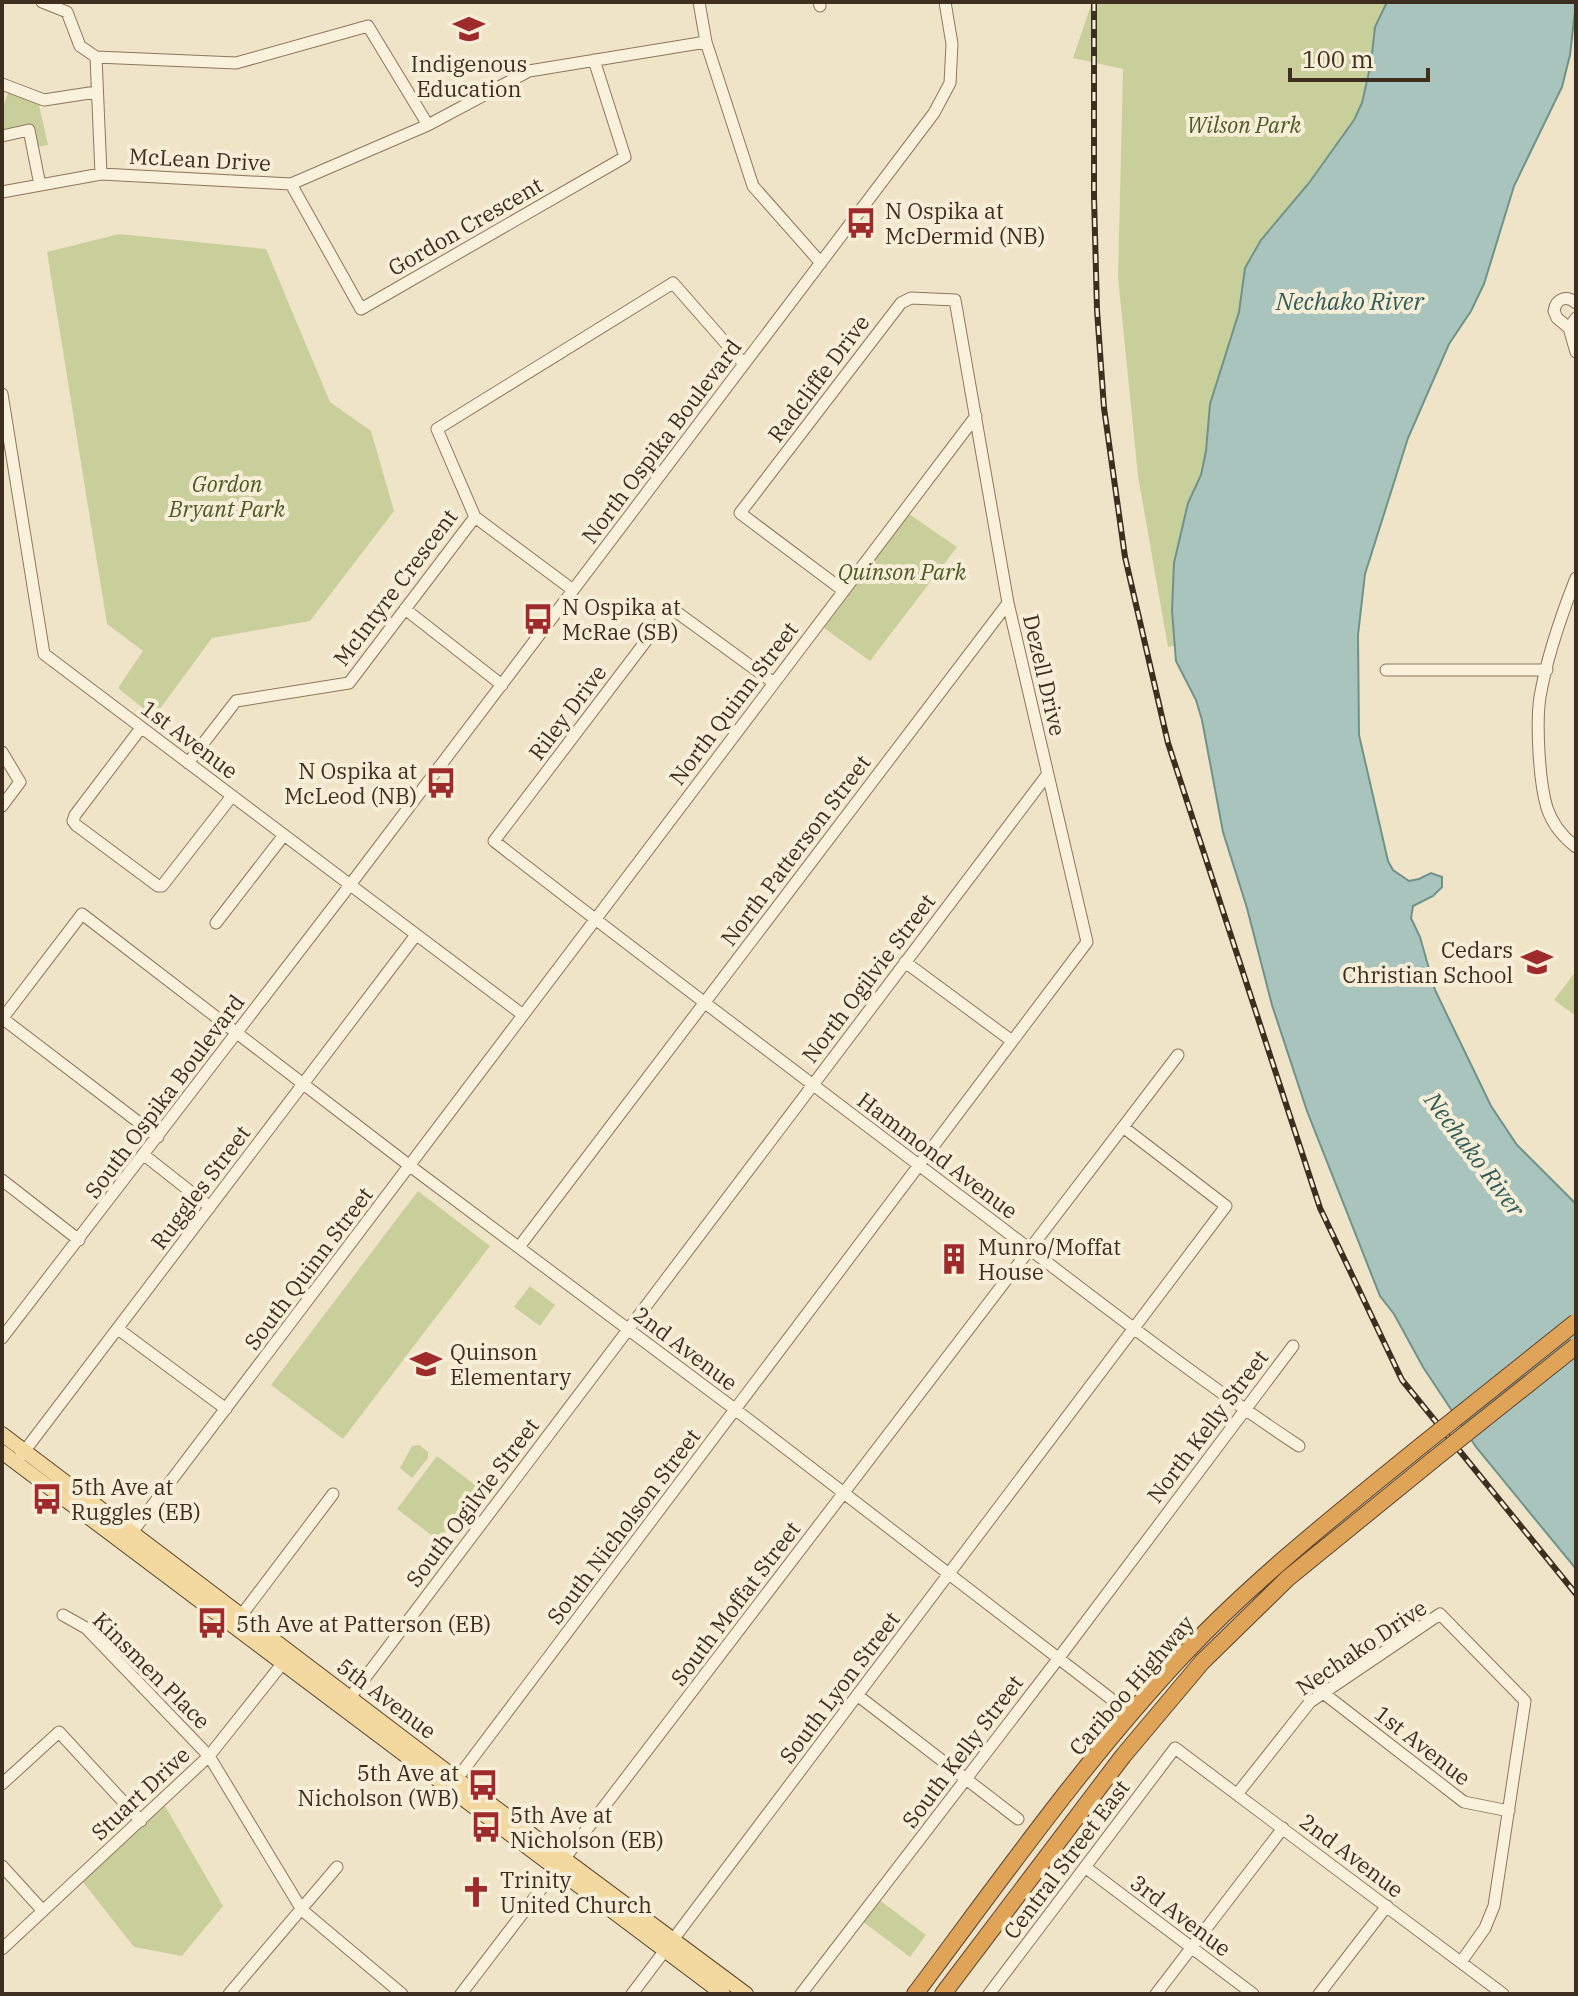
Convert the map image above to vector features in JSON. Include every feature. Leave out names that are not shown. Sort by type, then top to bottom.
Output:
[{"type":"highway","name":"Cariboo Highway","points":[[915,1994],[1060,1800],[1187,1651],[1307,1538],[1576,1322]]},
{"type":"highway","name":"Cariboo Highway","points":[[943,1994],[1123,1756],[1202,1662],[1288,1578],[1576,1346]]},
{"type":"highway","points":[[905,1994],[972,1918]]},
{"type":"main road","name":"5th Avenue","points":[[2,1434],[20,1456],[560,1864],[669,1945],[746,1994]]},
{"type":"main road","name":"5th Avenue","points":[[2,1452],[20,1456]]},
{"type":"main road","name":"5th Avenue","points":[[669,1945],[723,1994]]},
{"type":"street","points":[[42,2],[67,12],[80,46],[96,57],[236,63],[368,26],[428,125]]},
{"type":"street","points":[[699,2],[706,42],[753,186],[821,263]]},
{"type":"street","name":"North Ospika Boulevard","points":[[350,885],[934,113],[950,83],[952,44],[945,2]]},
{"type":"street","name":"McLean Drive","points":[[2,192],[101,174],[291,184],[428,125],[529,71],[706,42]]},
{"type":"street","points":[[96,57],[101,174]]},
{"type":"street","name":"Gordon Crescent","points":[[291,184],[361,309],[625,157],[594,60]]},
{"type":"street","points":[[2,84],[44,100],[96,92]]},
{"type":"street","points":[[2,136],[29,130],[40,185]]},
{"type":"street","name":"McIntyre Crescent","points":[[188,763],[236,701],[349,683],[475,517],[437,429],[673,283],[744,364]]},
{"type":"street","name":"Radcliffe Drive","points":[[844,591],[740,513],[905,299],[955,300],[976,416]]},
{"type":"street","points":[[1576,303],[1563,299],[1555,306],[1557,318],[1572,323],[1576,352]]},
{"type":"street","name":"1st Avenue","points":[[2,394],[44,654],[523,1015]]},
{"type":"street","name":"North Quinn Street","points":[[523,1015],[976,416]]},
{"type":"street","name":"Dezell Drive","points":[[976,416],[1008,603],[1087,942]]},
{"type":"street","points":[[475,517],[573,590]]},
{"type":"street","points":[[1576,578],[1562,612],[1540,699],[1539,751],[1547,808],[1563,837],[1576,847]]},
{"type":"street","name":"North Patterson Street","points":[[519,1247],[1008,603]]},
{"type":"street","name":"Riley Drive","points":[[595,919],[494,841],[661,620],[671,608],[774,683]]},
{"type":"street","points":[[405,609],[502,685]]},
{"type":"street","points":[[1386,670],[1547,670]]},
{"type":"street","points":[[141,728],[75,815],[73,821],[76,825],[162,886],[232,796]]},
{"type":"street","points":[[2,752],[20,782],[2,806]]},
{"type":"street","name":"North Ogilvie Street","points":[[720,1206],[1047,775]]},
{"type":"street","points":[[216,923],[284,835]]},
{"type":"street","name":"South Ospika Boulevard","points":[[4,1337],[350,885]]},
{"type":"street","name":"2nd Avenue","points":[[2,1018],[82,914],[1110,1698]]},
{"type":"street","name":"Hammond Avenue","points":[[595,919],[1134,1328],[1244,1410],[1299,1446]]},
{"type":"street","name":"Ruggles Street","points":[[20,1456],[416,935]]},
{"type":"street","name":"South Nicholson Street","points":[[454,1784],[1087,942]]},
{"type":"street","points":[[905,962],[1012,1041]]},
{"type":"street","name":"South Quinn Street","points":[[128,1538],[523,1015]]},
{"type":"street","points":[[2,1018],[158,1137]]},
{"type":"street","name":"South Moffat Street","points":[[461,1994],[1178,1055]]},
{"type":"street","name":"South Lyon Street","points":[[632,1994],[1226,1206],[1123,1127]]},
{"type":"street","points":[[144,1155],[210,1207]]},
{"type":"street","points":[[2,1180],[79,1240]]},
{"type":"street","name":"South Ogilvie Street","points":[[346,1702],[720,1206]]},
{"type":"street","points":[[118,1329],[226,1409]]},
{"type":"street","name":"North Kelly Street","points":[[1154,1531],[1293,1346]]},
{"type":"street","points":[[238,1620],[333,1494]]},
{"type":"street","name":"South Kelly Street","points":[[801,1994],[1154,1531]]},
{"type":"street","name":"Nechako Drive","points":[[1238,1793],[1310,1702],[1440,1614],[1525,1701],[1494,1906],[1485,1928],[1461,1962]]},
{"type":"street","name":"Kinsmen Place","points":[[63,1615],[86,1628],[209,1756],[302,1910],[402,1994]]},
{"type":"street","name":"Stuart Drive","points":[[2,1949],[209,1756],[287,1658]]},
{"type":"street","name":"1st Avenue","points":[[1322,1692],[1464,1802],[1509,1811]]},
{"type":"street","points":[[857,1695],[1018,1819]]},
{"type":"street","points":[[2,1784],[59,1732],[141,1821]]},
{"type":"street","name":"2nd Avenue","points":[[1175,1748],[1461,1962],[1495,1992]]},
{"type":"street","name":"Central Street East","points":[[989,1994],[1175,1748]]},
{"type":"street","points":[[1156,1994],[1283,1828]]},
{"type":"street","points":[[2,1866],[43,1911]]},
{"type":"street","points":[[229,1994],[337,1867]]},
{"type":"street","name":"3rd Avenue","points":[[1085,1867],[1253,1994]]},
{"type":"street","points":[[1319,1994],[1387,1906]]},
{"type":"green space","name":"Wilson Park","points":[[1092,2],[1427,2],[1191,643],[1168,647],[1138,476],[1118,277],[1123,69],[1073,58]]},
{"type":"green space","points":[[8,93],[39,105],[48,145],[37,147],[23,126],[2,129],[2,110]]},
{"type":"green space","name":"Gordon Bryant Park","points":[[119,234],[266,249],[330,402],[371,431],[394,511],[310,621],[212,638],[154,717],[118,688],[143,651],[107,624],[47,252]]},
{"type":"green space","name":"Quinson Park","points":[[909,514],[957,547],[870,661],[824,628]]},
{"type":"green space","points":[[1576,971],[1576,1016],[1554,1000]]},
{"type":"green space","points":[[418,1191],[490,1246],[343,1439],[271,1385]]},
{"type":"green space","points":[[530,1286],[555,1305],[540,1326],[514,1307]]},
{"type":"green space","points":[[419,1445],[428,1452],[428,1458],[412,1478],[400,1468],[412,1446]]},
{"type":"green space","points":[[437,1456],[479,1488],[439,1541],[397,1509]]},
{"type":"green space","points":[[165,1806],[223,1906],[182,1956],[134,1947],[83,1882]]},
{"type":"green space","points":[[878,1899],[926,1935],[910,1957],[862,1921]]},
{"type":"water","name":"Nechako River","points":[[1387,2],[1576,2],[1570,55],[1562,87],[1514,186],[1484,284],[1449,344],[1408,438],[1365,574],[1358,635],[1359,735],[1388,861],[1393,870],[1409,881],[1431,873],[1442,877],[1442,887],[1433,896],[1413,906],[1411,918],[1420,937],[1435,990],[1491,1106],[1517,1145],[1576,1204],[1576,1569],[1476,1447],[1380,1296],[1307,1111],[1272,1005],[1223,832],[1202,720],[1196,700],[1176,661],[1172,611],[1174,563],[1188,503],[1201,475],[1210,404],[1239,312],[1245,268],[1261,240],[1309,183],[1354,120],[1362,103],[1375,27]]},
{"type":"railway","points":[[1094,2],[1094,197],[1104,408],[1125,557],[1168,743],[1320,1208],[1402,1380],[1576,1594]]},
{"type":"place","name":"Indigenous Education","points":[[469,29]]},
{"type":"place","name":"N Ospika at McDermid (NB)","points":[[861,223]]},
{"type":"place","name":"N Ospika at McRae (SB)","points":[[538,619]]},
{"type":"place","name":"N Ospika at McLeod (NB)","points":[[441,783]]},
{"type":"place","name":"Cedars Christian School","points":[[1537,962]]},
{"type":"place","name":"Munro/Moffat House","points":[[954,1259]]},
{"type":"place","name":"Quinson Elementary","points":[[426,1364]]},
{"type":"place","name":"5th Ave at Ruggles (EB)","points":[[47,1499]]},
{"type":"place","name":"5th Ave at Patterson (EB)","points":[[212,1623]]},
{"type":"place","name":"5th Ave at Nicholson (WB)","points":[[483,1785]]},
{"type":"place","name":"5th Ave at Nicholson (EB)","points":[[486,1827]]},
{"type":"place","name":"Trinity United Church","points":[[476,1892]]}]
